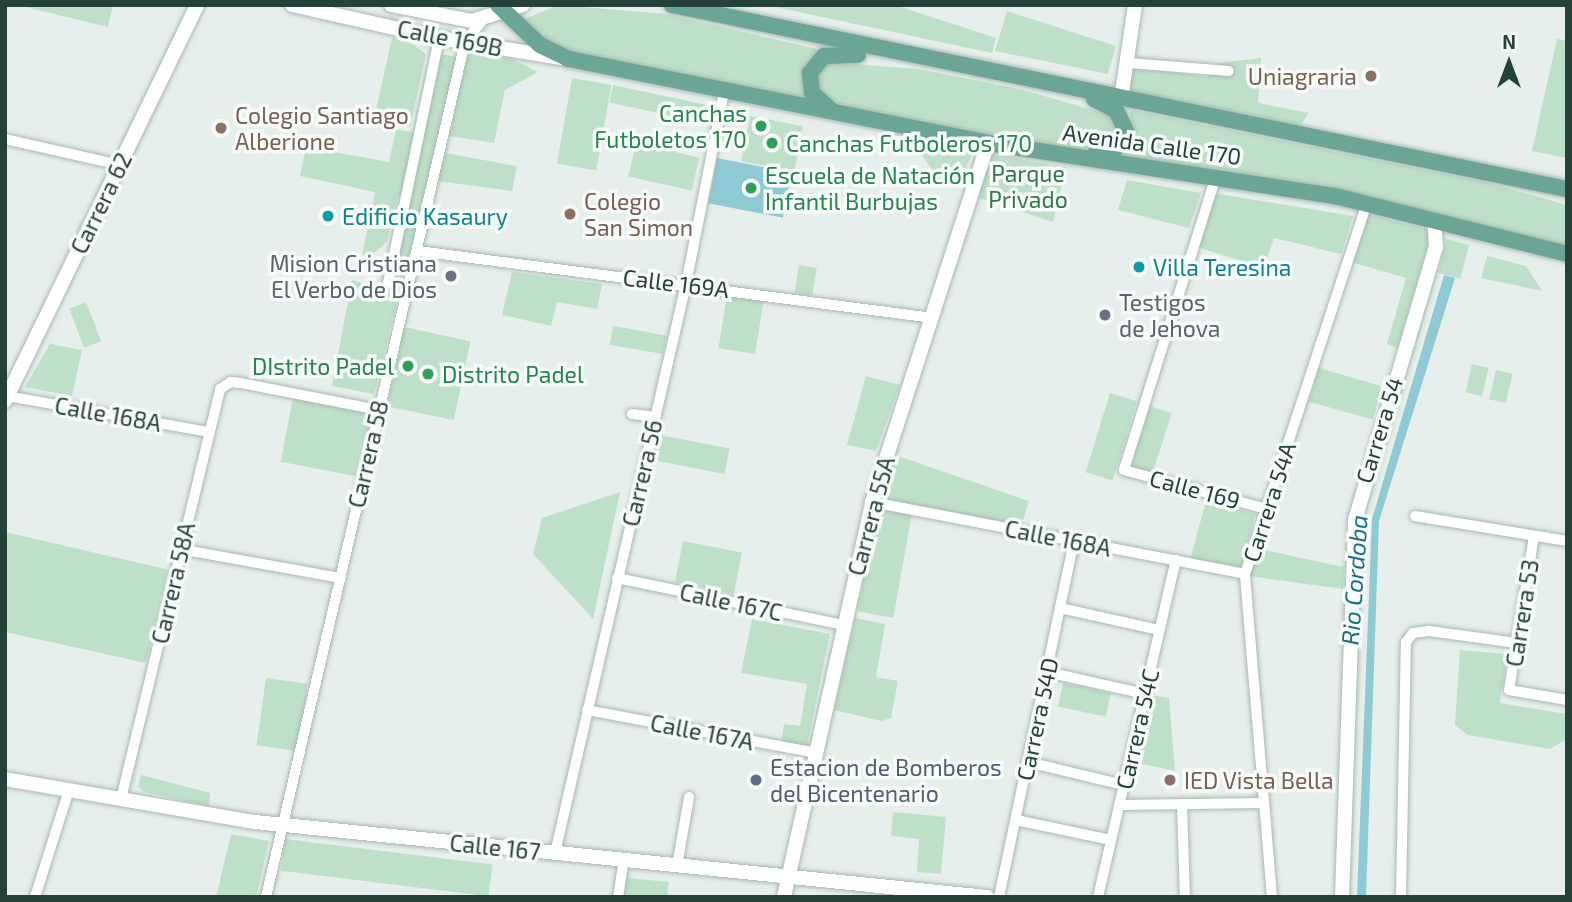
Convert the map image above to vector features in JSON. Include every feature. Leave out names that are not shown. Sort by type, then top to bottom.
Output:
[{"type":"main road","name":"Avenida Calle 170","points":[[671,5],[923,59],[1567,189]]},
{"type":"main road","name":"Avenida Calle 170","points":[[501,8],[540,45],[569,59],[988,143],[1216,176],[1367,202],[1538,247],[1567,252]]},
{"type":"main road","points":[[840,114],[817,99],[809,83],[815,62],[824,56],[844,53],[877,59],[923,59]]},
{"type":"main road","points":[[1037,150],[1104,155],[1121,145],[1126,131],[1122,117],[1077,90]]},
{"type":"street","name":"Carrera 62","points":[[6,398],[197,5]]},
{"type":"street","name":"Calle 169B","points":[[292,5],[439,38],[569,59]]},
{"type":"street","name":"Calle 169B","points":[[391,5],[459,20],[485,18],[501,8],[523,5]]},
{"type":"street","points":[[662,5],[690,10]]},
{"type":"street","points":[[1121,99],[1129,63],[1135,5]]},
{"type":"street","name":"Carrera 58","points":[[266,897],[465,42],[485,18]]},
{"type":"street","points":[[388,283],[439,38]]},
{"type":"street","points":[[1129,63],[1229,71]]},
{"type":"street","name":"Carrera 56","points":[[555,853],[686,284],[724,92]]},
{"type":"street","points":[[5,139],[120,165]]},
{"type":"street","name":"Carrera 55A","points":[[784,897],[872,502],[988,143]]},
{"type":"street","name":"Calle 169","points":[[1216,176],[1124,470],[1266,509]]},
{"type":"street","name":"Carrera 54A","points":[[1272,897],[1245,574],[1367,202]]},
{"type":"street","points":[[402,218],[424,225]]},
{"type":"street","name":"Carrera 54","points":[[1342,897],[1355,520],[1436,247],[1434,220]]},
{"type":"street","name":"Calle 169A","points":[[418,251],[933,318]]},
{"type":"street","name":"Carrera 58A","points":[[121,799],[220,390],[231,382],[241,383],[378,410]]},
{"type":"street","name":"Calle 168A","points":[[6,398],[209,432]]},
{"type":"street","points":[[632,414],[655,417]]},
{"type":"street","name":"Calle 168A","points":[[872,502],[1245,574]]},
{"type":"street","points":[[1415,516],[1567,541]]},
{"type":"street","name":"Carrera 53","points":[[1534,536],[1509,690],[1567,700]]},
{"type":"street","name":"Carrera 54D","points":[[999,897],[1074,541]]},
{"type":"street","points":[[185,550],[340,578]]},
{"type":"street","name":"Carrera 54C","points":[[1098,897],[1176,560]]},
{"type":"street","name":"Calle 167C","points":[[617,578],[844,625]]},
{"type":"street","points":[[1060,608],[1160,631]]},
{"type":"street","points":[[1401,897],[1408,679],[1404,650],[1413,634],[1429,631],[1517,643]]},
{"type":"street","points":[[1047,672],[1145,694]]},
{"type":"street","name":"Calle 167A","points":[[587,710],[816,753]]},
{"type":"street","points":[[1028,762],[1124,785]]},
{"type":"street","name":"Calle 167","points":[[5,779],[282,825],[987,897]]},
{"type":"street","points":[[35,897],[69,790]]},
{"type":"street","points":[[677,866],[689,797]]},
{"type":"street","points":[[1119,805],[1263,803]]},
{"type":"street","points":[[1182,804],[1185,897]]},
{"type":"street","points":[[1016,820],[1111,840]]},
{"type":"street","points":[[618,897],[624,860]]},
{"type":"green space","points":[[17,5],[113,5],[108,27]]},
{"type":"green space","points":[[559,5],[665,14],[817,49],[803,76],[808,101],[581,55],[546,42],[522,20]]},
{"type":"green space","points":[[766,5],[895,5],[996,38],[992,53]]},
{"type":"green space","points":[[1007,11],[1116,46],[1108,74],[995,51]]},
{"type":"green space","points":[[392,38],[414,45],[426,54],[410,127],[374,119]]},
{"type":"green space","points":[[1557,39],[1567,41],[1567,158],[1532,151]]},
{"type":"green space","points":[[468,51],[512,59],[538,72],[505,90],[494,143],[449,136]]},
{"type":"green space","points":[[438,53],[457,57],[420,218],[407,215]]},
{"type":"green space","points":[[1261,58],[1258,103],[1309,113],[1298,128],[1126,95],[1133,66],[1207,77],[1220,63]]},
{"type":"green space","points":[[827,62],[918,69],[1024,90],[1109,115],[1117,128],[1117,140],[1097,150],[1033,144],[832,104],[818,93],[818,70]]},
{"type":"green space","points":[[572,78],[611,85],[596,171],[557,164]]},
{"type":"green space","points":[[613,85],[705,105],[701,122],[609,103]]},
{"type":"green space","points":[[1130,110],[1489,183],[1567,205],[1567,246],[1431,214],[1119,156],[1130,142]]},
{"type":"green space","name":"Canchas Futboleros 170","points":[[750,116],[803,126],[794,171],[741,161]]},
{"type":"green space","points":[[396,129],[416,133],[406,198],[398,196],[387,242],[372,255],[362,255],[375,192],[300,176],[306,147],[389,162]]},
{"type":"green space","points":[[916,137],[974,149],[961,181],[939,179],[916,147]]},
{"type":"green space","points":[[636,143],[699,158],[692,191],[628,176]]},
{"type":"green space","points":[[445,153],[517,166],[512,191],[437,181]]},
{"type":"green space","name":"Parque Privado","points":[[990,154],[1066,167],[1053,222],[976,197]]},
{"type":"green space","points":[[1127,180],[1201,193],[1189,228],[1118,210]]},
{"type":"green space","points":[[1213,193],[1353,216],[1341,254],[1274,238],[1264,268],[1197,247]]},
{"type":"green space","points":[[1367,214],[1432,231],[1397,348],[1387,344],[1406,278],[1351,262]]},
{"type":"green space","points":[[406,225],[417,227],[400,291],[396,291],[395,269]]},
{"type":"green space","points":[[1447,239],[1469,245],[1460,279],[1438,273]]},
{"type":"green space","points":[[1487,256],[1526,266],[1542,291],[1481,278]]},
{"type":"green space","points":[[799,265],[817,268],[812,295],[795,293]]},
{"type":"green space","points":[[512,272],[602,284],[597,309],[557,302],[551,326],[502,315]]},
{"type":"green space","points":[[352,280],[399,293],[374,394],[332,386]]},
{"type":"green space","points":[[727,295],[764,301],[755,354],[719,348]]},
{"type":"green space","points":[[86,302],[101,341],[84,348],[69,308]]},
{"type":"green space","points":[[613,326],[666,335],[663,354],[610,345]]},
{"type":"green space","name":"Distrito Padel","points":[[404,327],[471,341],[454,420],[387,406]]},
{"type":"green space","points":[[50,344],[82,350],[72,396],[25,387]]},
{"type":"green space","points":[[1472,364],[1489,368],[1482,396],[1465,392]]},
{"type":"green space","points":[[1319,368],[1382,386],[1373,420],[1309,402]]},
{"type":"green space","points":[[1496,370],[1513,374],[1506,403],[1489,399]]},
{"type":"green space","points":[[866,376],[900,385],[876,451],[847,445]]},
{"type":"green space","points":[[294,393],[378,409],[365,478],[281,462]]},
{"type":"green space","points":[[1110,393],[1137,401],[1113,481],[1086,472]]},
{"type":"green space","points":[[1150,406],[1172,413],[1152,474],[1130,467]]},
{"type":"green space","points":[[655,434],[730,449],[725,474],[650,460]]},
{"type":"green space","points":[[892,454],[1029,501],[1021,527],[878,500]]},
{"type":"green space","points":[[620,492],[593,619],[533,554],[542,518]]},
{"type":"green space","points":[[1206,501],[1255,514],[1240,572],[1190,559]]},
{"type":"green space","points":[[876,509],[911,515],[893,618],[858,611]]},
{"type":"green space","points":[[5,532],[170,570],[146,663],[5,632]]},
{"type":"green space","points":[[683,541],[742,552],[734,594],[675,582]]},
{"type":"green space","points":[[1260,549],[1344,567],[1343,589],[1249,576]]},
{"type":"green space","points":[[855,618],[885,624],[876,677],[898,681],[891,718],[881,721],[834,710]]},
{"type":"green space","points":[[752,619],[830,634],[807,746],[781,742],[784,724],[800,726],[807,684],[741,673]]},
{"type":"green space","points":[[1460,650],[1507,654],[1500,703],[1567,714],[1567,739],[1550,749],[1468,735],[1455,725]]},
{"type":"green space","points":[[266,678],[308,684],[298,751],[257,745]]},
{"type":"green space","points":[[1063,683],[1111,693],[1106,717],[1058,706]]},
{"type":"green space","points":[[1150,695],[1169,698],[1175,771],[1134,762]]},
{"type":"green space","points":[[141,775],[210,793],[209,806],[144,792],[138,786]]},
{"type":"green space","points":[[893,812],[946,817],[941,874],[917,872],[919,839],[891,836]]},
{"type":"green space","points":[[231,834],[269,841],[256,897],[216,897]]},
{"type":"green space","points":[[285,839],[492,864],[489,896],[281,871]]},
{"type":"green space","points":[[627,878],[669,882],[667,897],[624,897]]},
{"type":"water","name":"Escuela de Natación Infantil Burbujas","points":[[717,158],[792,173],[783,218],[708,203]]},
{"type":"water","points":[[1444,275],[1455,278],[1379,521],[1366,897],[1357,897],[1372,519]]},
{"type":"place","name":"Uniagraria","points":[[1371,76]]},
{"type":"place","name":"Canchas Futboletos 170","points":[[761,126]]},
{"type":"place","name":"Colegio Santiago Alberione","points":[[221,128]]},
{"type":"place","name":"Canchas Futboleros 170","points":[[772,143]]},
{"type":"place","name":"Escuela de Natación Infantil Burbujas","points":[[751,188]]},
{"type":"place","name":"Colegio San Simon","points":[[570,214]]},
{"type":"place","name":"Edificio Kasaury","points":[[328,216]]},
{"type":"place","name":"Villa Teresina","points":[[1139,267]]},
{"type":"place","name":"Mision Cristiana El Verbo de Dios","points":[[451,276]]},
{"type":"place","name":"Testigos de Jehova","points":[[1105,315]]},
{"type":"place","name":"DIstrito Padel","points":[[408,366]]},
{"type":"place","name":"Distrito Padel","points":[[428,374]]},
{"type":"place","name":"Estacion de Bomberos del Bicentenario","points":[[756,780]]},
{"type":"place","name":"IED Vista Bella","points":[[1170,780]]},
{"type":"water label","name":"Rio Cordoba","points":[[1354,580]]}]
